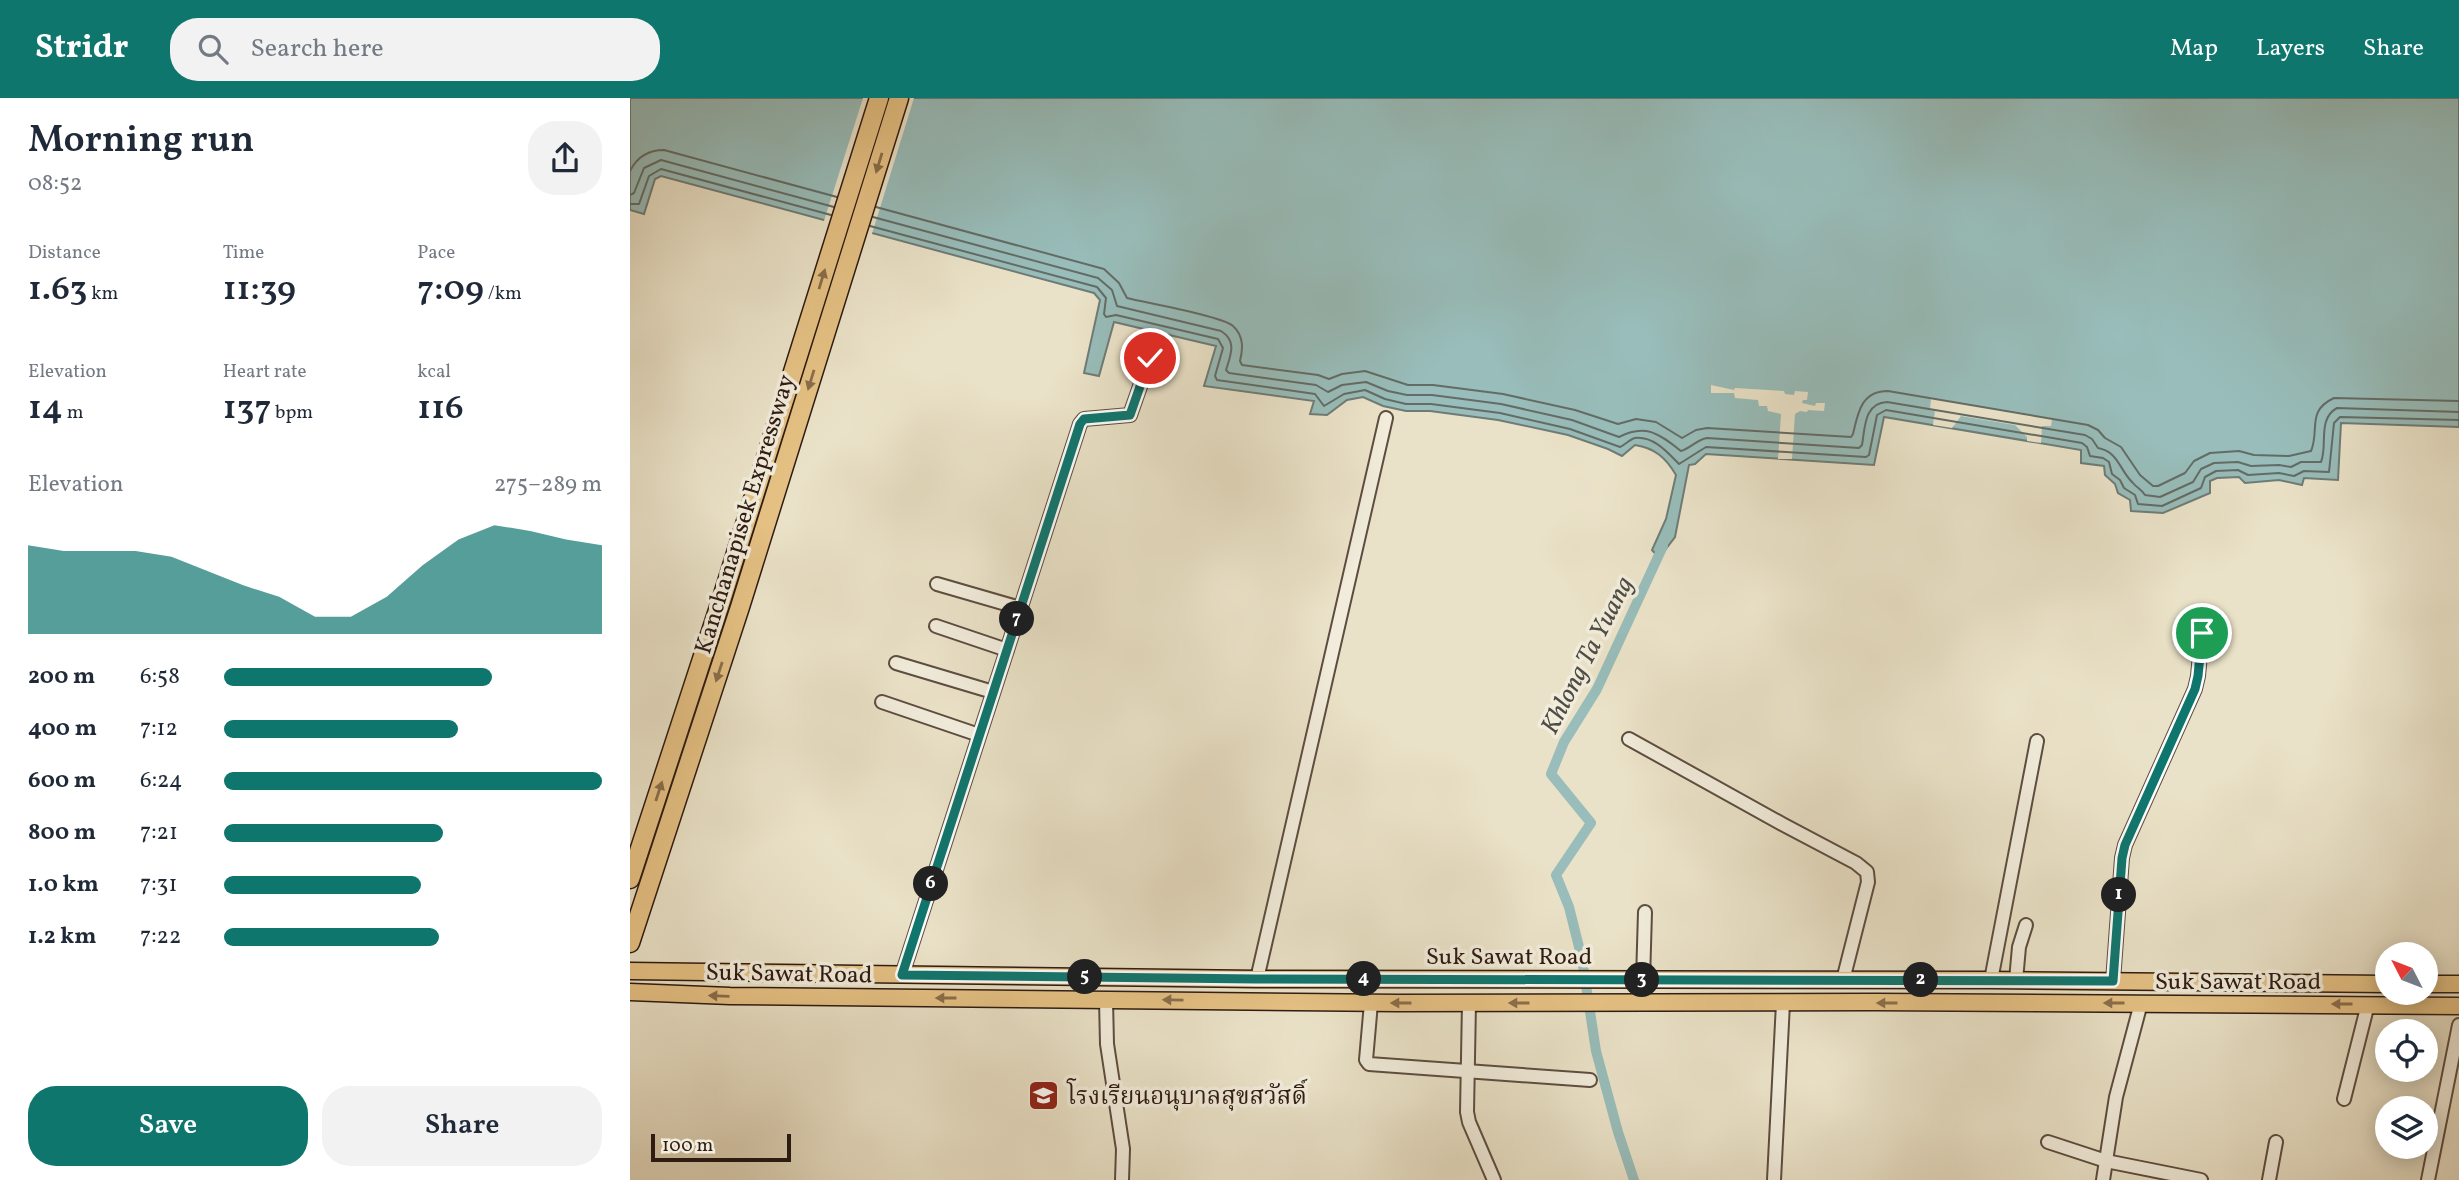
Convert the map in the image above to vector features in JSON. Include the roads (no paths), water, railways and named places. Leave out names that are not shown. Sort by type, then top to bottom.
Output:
[{"type":"highway","name":"Kanchanapisek Expressway","points":[[630,878],[722,601],[878,98]]},
{"type":"highway","name":"Kanchanapisek Expressway","points":[[630,943],[740,607],[899,98]]},
{"type":"main road","name":"Suk Sawat Road","points":[[630,971],[1257,979],[2016,980],[2375,984]]},
{"type":"main road","points":[[1469,979],[1469,1003]]},
{"type":"main road","points":[[2438,984],[2459,984]]},
{"type":"main road","name":"Suk Sawat Road","points":[[630,992],[730,996],[1371,1003],[2141,1003],[2459,1006]]},
{"type":"street","points":[[902,975],[1080,424],[1084,419],[1130,415],[1150,358]]},
{"type":"street","points":[[1257,979],[1386,418]]},
{"type":"street","points":[[937,584],[1020,608]]},
{"type":"street","points":[[936,626],[1007,650]]},
{"type":"street","points":[[2113,981],[2125,845],[2195,689],[2202,633]]},
{"type":"street","points":[[896,663],[993,692]]},
{"type":"street","points":[[882,702],[979,735]]},
{"type":"street","points":[[1629,739],[1856,863],[1867,872],[1868,882],[1843,980]]},
{"type":"street","points":[[1991,980],[2037,741]]},
{"type":"street","points":[[1643,980],[1644,912]]},
{"type":"street","points":[[2016,980],[2019,947],[2026,925]]},
{"type":"street","points":[[1106,1000],[1107,1044],[1123,1149],[1122,1180]]},
{"type":"street","points":[[1371,1003],[1366,1060],[1369,1064],[1590,1080]]},
{"type":"street","points":[[1469,1003],[1469,1122],[1494,1180]]},
{"type":"street","points":[[1774,1180],[1783,1003]]},
{"type":"street","points":[[2104,1180],[2116,1097],[2141,1003]]},
{"type":"street","points":[[2344,1098],[2368,1004]]},
{"type":"street","points":[[2428,1180],[2459,1025]]},
{"type":"street","points":[[2048,1142],[2106,1161],[2201,1180]]},
{"type":"street","points":[[2269,1180],[2276,1142]]},
{"type":"water","points":[[630,98],[2459,98],[2459,427],[2341,423],[2338,480],[2304,478],[2302,485],[2279,480],[2245,483],[2239,477],[2217,478],[2210,481],[2210,493],[2163,513],[2131,511],[2130,500],[2118,493],[2115,484],[2105,475],[2104,466],[2081,463],[2081,450],[1884,417],[1874,465],[1706,454],[1695,464],[1689,465],[1675,537],[1659,558],[1652,550],[1666,519],[1676,475],[1654,451],[1635,445],[1622,456],[1568,435],[1498,420],[1430,411],[1406,411],[1383,406],[1363,397],[1347,400],[1327,415],[1310,414],[1314,401],[1204,386],[1216,346],[1114,322],[1099,376],[1084,373],[1100,300],[1094,293],[661,176],[655,179],[644,214],[630,210]]},
{"type":"waterway","name":"Khlong Ta Yuang","points":[[1634,1180],[1596,1051],[1582,959],[1569,907],[1556,875],[1591,823],[1551,774],[1564,742],[1597,689],[1663,546]]},
{"type":"place","name":"โรงเรียนอนุบาลสุขสวัสดิ์","points":[[1044,1096]]}]
